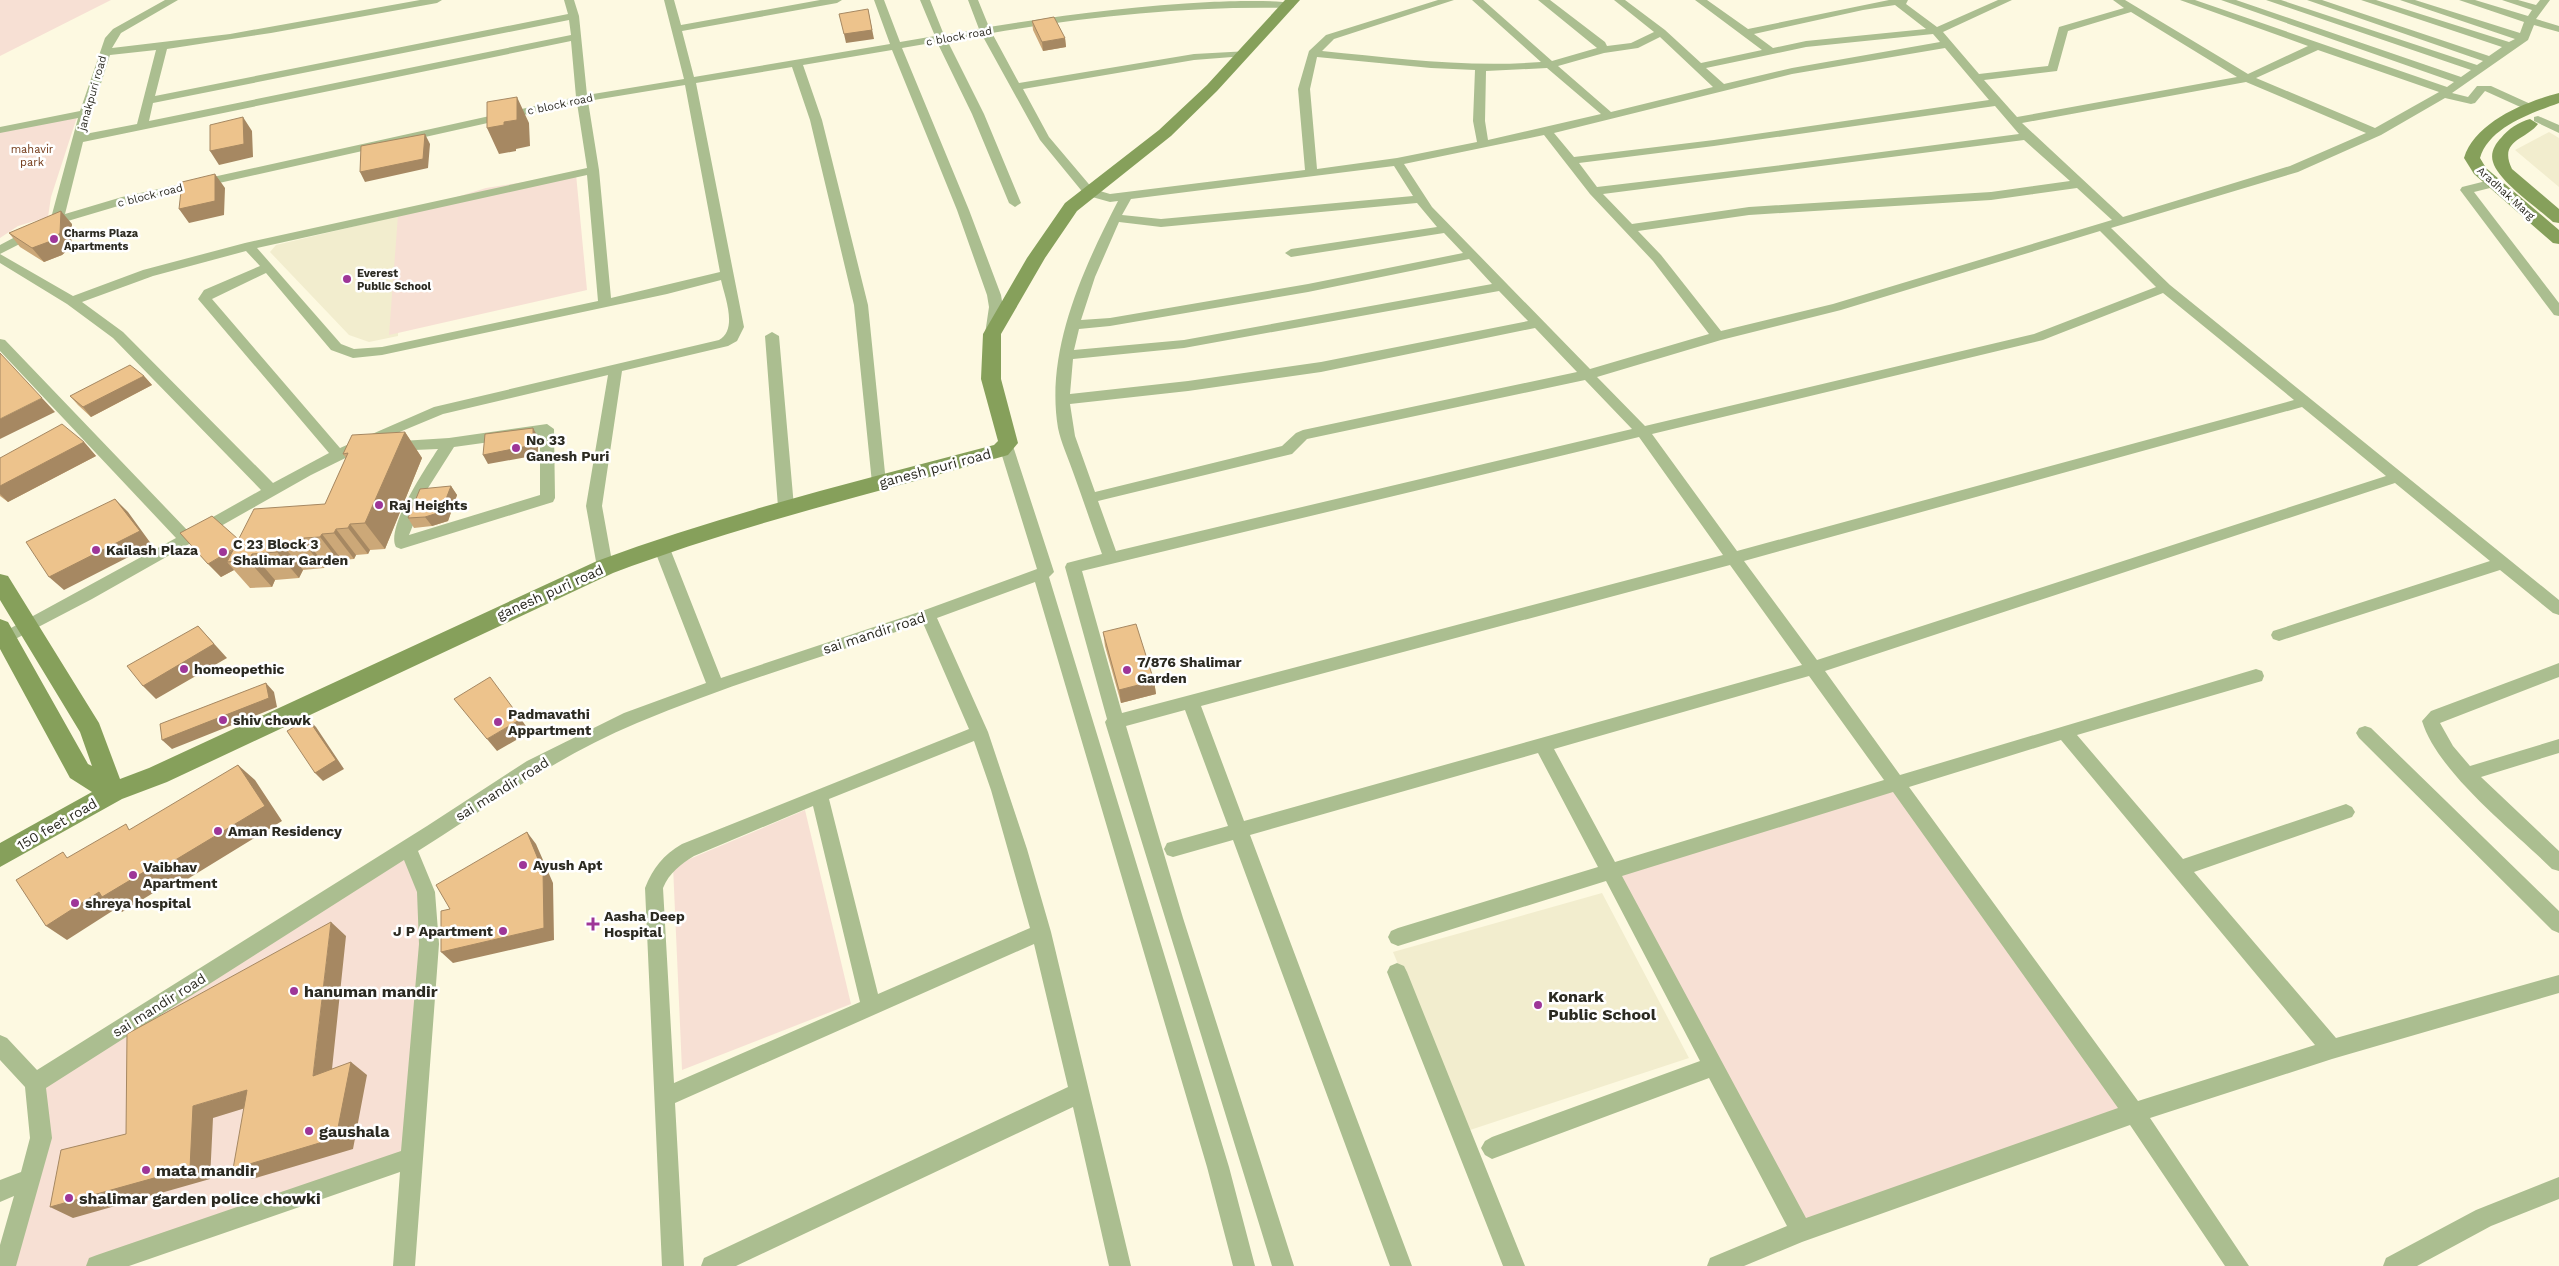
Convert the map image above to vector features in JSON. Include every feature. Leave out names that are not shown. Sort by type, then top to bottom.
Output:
[{"type":"street","name":"janakpuri road","points":[[57,220],[85,113],[104,52],[117,31],[173,0]]},
{"type":"street","points":[[104,52],[162,47],[437,0]]},
{"type":"street","points":[[569,0],[574,16],[582,99],[593,170],[605,302]]},
{"type":"street","points":[[113,792],[79,772],[2,635],[30,626],[270,491],[344,452],[439,410],[723,343],[732,338],[738,327],[690,82],[669,0]]},
{"type":"street","points":[[761,0],[762,12]]},
{"type":"street","points":[[677,29],[762,12],[837,0]]},
{"type":"street","points":[[879,0],[896,48],[963,210],[994,295],[996,307],[992,334],[991,379],[1007,438],[1006,446],[1046,572],[1041,575],[1218,1167],[1244,1266]]},
{"type":"street","points":[[925,0],[940,39],[978,114],[1015,203]]},
{"type":"street","points":[[973,0],[986,32],[1044,138],[1089,192],[1110,198],[1396,162],[1547,131],[1792,71],[1948,44]]},
{"type":"street","points":[[1310,173],[1304,88],[1313,53],[1330,37],[1449,0]]},
{"type":"street","points":[[1477,0],[1609,116]]},
{"type":"street","points":[[1543,0],[1601,44],[1603,50]]},
{"type":"street","points":[[1620,0],[1661,32],[1722,88]]},
{"type":"street","points":[[1700,0],[1772,52]]},
{"type":"street","points":[[1698,67],[1806,44],[1840,39],[1936,31],[2007,0]]},
{"type":"street","points":[[2118,0],[2248,78],[2377,132]]},
{"type":"street","points":[[2226,0],[2462,81]]},
{"type":"street","points":[[2271,0],[2478,69]]},
{"type":"street","points":[[2312,0],[2491,60]]},
{"type":"street","points":[[2366,0],[2509,46]]},
{"type":"street","points":[[2406,0],[2524,38]]},
{"type":"street","points":[[2464,0],[2538,10]]},
{"type":"street","points":[[2507,0],[2538,10],[2559,29]]},
{"type":"street","points":[[1746,33],[1899,1],[1936,31],[1978,77],[1996,102],[2027,136],[2119,220]]},
{"type":"street","points":[[2193,1],[2471,101],[2481,88],[2487,88],[2535,113],[2559,130]]},
{"type":"street","points":[[992,334],[1036,258],[1071,207],[1164,133],[1245,53],[1291,2]]},
{"type":"street","name":"c block road","points":[[0,250],[57,220],[174,189],[582,99],[1154,4],[1291,2]]},
{"type":"street","points":[[1978,77],[2053,69],[2063,29],[2075,22],[2116,16],[2132,8]]},
{"type":"street","points":[[1090,498],[1287,450],[1303,435],[1587,375],[1718,336],[1836,307],[2119,220],[2294,169],[2346,149],[2446,93],[2509,46],[2524,38],[2538,10]]},
{"type":"street","points":[[147,101],[574,16]]},
{"type":"street","points":[[1313,53],[1431,65],[1481,67],[1552,64],[1603,50],[1634,46],[1661,32]]},
{"type":"street","points":[[79,138],[576,37]]},
{"type":"street","points":[[2014,121],[2248,78],[2317,46]]},
{"type":"street","points":[[142,126],[162,47]]},
{"type":"street","points":[[1016,87],[1184,59],[1245,53]]},
{"type":"street","points":[[797,64],[816,120],[861,304],[879,483]]},
{"type":"street","points":[[1481,67],[1479,121],[1483,144]]},
{"type":"street","name":"Aradhak Marg","points":[[2559,98],[2535,113],[2488,134],[2472,151],[2475,164],[2494,183],[2559,239]]},
{"type":"street","points":[[1570,161],[1714,143],[1996,102]]},
{"type":"street","points":[[0,130],[85,113]]},
{"type":"street","name":"Aradhak Marg","points":[[2559,113],[2535,113],[2510,135],[2499,154],[2499,162],[2505,171],[2559,218]]},
{"type":"street","points":[[1547,131],[1594,191],[1657,258],[1718,336]]},
{"type":"street","points":[[1594,191],[1765,171],[2027,136]]},
{"type":"street","points":[[1396,162],[1421,199],[1447,228],[1642,432],[2134,1113],[2238,1266]]},
{"type":"street","points":[[72,300],[148,273],[250,246],[593,170]]},
{"type":"street","points":[[2494,183],[2466,190],[2559,312]]},
{"type":"street","points":[[1630,228],[1749,211],[1991,196],[2078,184]]},
{"type":"street","points":[[1110,559],[1065,427],[1062,400],[1067,355],[1077,310],[1114,218],[1126,196]]},
{"type":"street","points":[[1114,218],[1161,223],[1421,199]]},
{"type":"street","points":[[2102,226],[2165,288],[2559,609]]},
{"type":"street","points":[[1291,253],[1447,228]]},
{"type":"street","points":[[250,246],[336,348],[354,354],[391,348],[668,290],[728,274]]},
{"type":"street","points":[[1073,325],[1110,322],[1308,288],[1472,255]]},
{"type":"street","points":[[0,258],[72,300],[118,335],[270,491]]},
{"type":"street","points":[[267,268],[210,293],[205,299],[344,452]]},
{"type":"street","points":[[1067,355],[1184,344],[1504,286]]},
{"type":"street","points":[[1283,1266],[1175,928],[1114,722],[1073,567],[2038,337],[2165,288]]},
{"type":"street","points":[[1062,400],[1188,386],[1321,367],[1539,323]]},
{"type":"street","points":[[772,336],[786,507]]},
{"type":"street","points":[[0,343],[186,539]]},
{"type":"street","points":[[605,567],[594,506],[616,368]]},
{"type":"street","points":[[1114,722],[1734,558],[2304,402]]},
{"type":"street","points":[[344,452],[449,443],[547,429],[548,498],[401,543],[402,532],[421,487],[449,443]]},
{"type":"street","name":"ganesh puri road","points":[[113,792],[158,775],[425,649],[605,567],[660,546],[786,507],[993,453],[1006,446]]},
{"type":"street","points":[[1173,850],[1814,668],[2398,477]]},
{"type":"street","points":[[660,546],[716,686]]},
{"type":"street","points":[[2279,635],[2503,563]]},
{"type":"street","name":"sai mandir road","points":[[35,1083],[408,848],[533,766],[630,718],[716,686],[928,616],[1041,575]]},
{"type":"street","points":[[0,582],[30,626],[90,730],[113,792]]},
{"type":"street","points":[[928,616],[979,732],[999,789],[1041,932],[1120,1266]]},
{"type":"street","points":[[2557,859],[2467,774],[2436,738],[2431,728],[2431,721],[2437,716],[2559,670]]},
{"type":"street","points":[[1398,937],[2064,732],[2256,676]]},
{"type":"street","points":[[1192,702],[1401,1266]]},
{"type":"street","points":[[673,1266],[654,888],[660,873],[670,860],[688,850],[819,794],[979,732]]},
{"type":"street","points":[[2064,732],[2332,1049]]},
{"type":"street","points":[[2365,733],[2559,924]]},
{"type":"street","points":[[1543,745],[1801,1231]]},
{"type":"street","points":[[2467,774],[2559,746]]},
{"type":"street","name":"150 feet road","points":[[0,856],[113,792]]},
{"type":"street","points":[[819,794],[871,1007]]},
{"type":"street","points":[[2178,869],[2346,812]]},
{"type":"street","points":[[404,1266],[429,944],[426,892],[408,848]]},
{"type":"street","points":[[666,1097],[1041,932]]},
{"type":"street","points":[[1397,972],[1514,1266]]},
{"type":"street","points":[[1718,1266],[1801,1231],[2134,1113],[2332,1049],[2559,984]]},
{"type":"street","points":[[0,1045],[35,1083],[41,1138],[6,1266]]},
{"type":"street","points":[[1492,1148],[1713,1066]]},
{"type":"street","points":[[712,1266],[1079,1092]]},
{"type":"street","points":[[97,1266],[411,1158]]},
{"type":"street","points":[[0,1191],[30,1180]]},
{"type":"street","points":[[2394,1266],[2484,1218],[2559,1188]]},
{"type":"shaded area","points":[[2549,132],[2559,138],[2559,187],[2515,150]]},
{"type":"shaded area","name":"Everest Public School","points":[[402,215],[398,336],[369,342],[349,335],[270,252],[276,245]]},
{"type":"shaded area","name":"Konark Public School","points":[[1602,893],[1689,1058],[1467,1131],[1393,952]]},
{"type":"green space","points":[[0,0],[111,0],[0,56]]},
{"type":"green space","name":"mahavir park","points":[[78,114],[51,197],[48,217],[18,226],[0,238],[0,129]]},
{"type":"green space","points":[[576,174],[587,290],[389,335],[398,215],[486,188]]},
{"type":"green space","points":[[1897,783],[2134,1113],[1801,1231],[1610,871]]},
{"type":"green space","points":[[805,810],[851,1004],[682,1070],[673,866]]},
{"type":"green space","points":[[408,848],[426,892],[411,1158],[97,1266],[5,1266],[41,1138],[35,1083]]},
{"type":"building","points":[[868,9],[872,30],[844,34],[839,14]]},
{"type":"building","points":[[1054,17],[1065,38],[1042,42],[1032,21]]},
{"type":"building","points":[[517,97],[517,120],[487,128],[487,102]]},
{"type":"building","points":[[243,117],[244,144],[210,151],[210,125]]},
{"type":"building","points":[[425,134],[423,159],[360,172],[361,146]]},
{"type":"building","points":[[215,174],[215,201],[179,209],[182,182]]},
{"type":"building","points":[[61,211],[60,233],[51,241],[32,248],[9,233]]},
{"type":"building","points":[[0,353],[42,398],[0,419]]},
{"type":"building","points":[[130,365],[144,376],[83,407],[70,396]]},
{"type":"building","points":[[62,424],[84,442],[0,486],[0,458]]},
{"type":"building","points":[[533,428],[533,445],[483,455],[485,434]]},
{"type":"building","points":[[405,432],[365,523],[350,524],[348,528],[336,529],[334,533],[322,534],[320,537],[304,538],[303,542],[281,543],[277,552],[252,554],[249,560],[227,562],[254,509],[325,504],[348,453],[343,454],[352,435]]},
{"type":"building","points":[[451,486],[441,512],[425,517],[408,518],[420,489]]},
{"type":"building","points":[[115,499],[140,531],[49,577],[26,542]]},
{"type":"building","points":[[212,516],[238,539],[233,549],[208,564],[180,533]]},
{"type":"building","name":"7/876 Shalimar Garden","points":[[1136,624],[1154,681],[1119,690],[1103,632]]},
{"type":"building","points":[[198,626],[214,644],[143,686],[127,666]]},
{"type":"building","name":"Padmavathi Appartment","points":[[490,677],[521,719],[487,739],[454,699]]},
{"type":"building","points":[[266,683],[269,698],[162,740],[160,724]]},
{"type":"building","points":[[308,719],[336,760],[315,773],[287,731]]},
{"type":"building","points":[[238,765],[265,806],[162,868],[159,863],[102,897],[99,892],[46,926],[16,880],[63,852],[67,858],[126,824],[129,830]]},
{"type":"building","points":[[527,832],[543,871],[544,928],[441,952],[441,911],[450,909],[436,885]]},
{"type":"building","points":[[331,922],[313,1076],[351,1062],[336,1138],[233,1169],[247,1090],[193,1106],[190,1168],[50,1207],[61,1150],[126,1134],[127,1034]]},
{"type":"place","name":"Charms Plaza Apartments","points":[[54,239]]},
{"type":"place","name":"Everest Public School","points":[[347,279]]},
{"type":"place","name":"No 33 Ganesh Puri","points":[[516,448]]},
{"type":"place","name":"Raj Heights","points":[[379,505]]},
{"type":"place","name":"Kailash Plaza","points":[[96,550]]},
{"type":"place","name":"C 23 Block 3 Shalimar Garden","points":[[223,552]]},
{"type":"place","name":"homeopethic","points":[[184,669]]},
{"type":"place","name":"7/876 Shalimar Garden","points":[[1127,670]]},
{"type":"place","name":"shiv chowk","points":[[223,720]]},
{"type":"place","name":"Padmavathi Appartment","points":[[498,722]]},
{"type":"place","name":"Aman Residency","points":[[218,831]]},
{"type":"place","name":"Ayush Apt","points":[[523,865]]},
{"type":"place","name":"Vaibhav Apartment","points":[[133,875]]},
{"type":"place","name":"shreya hospital","points":[[75,903]]},
{"type":"place","name":"Aasha Deep Hospital","points":[[593,924]]},
{"type":"place","name":"J P Apartment","points":[[503,931]]},
{"type":"place","name":"hanuman mandir","points":[[294,991]]},
{"type":"place","name":"Konark Public School","points":[[1538,1005]]},
{"type":"place","name":"gaushala","points":[[309,1131]]},
{"type":"place","name":"mata mandir","points":[[146,1170]]},
{"type":"place","name":"shalimar garden police chowki","points":[[69,1198]]}]
